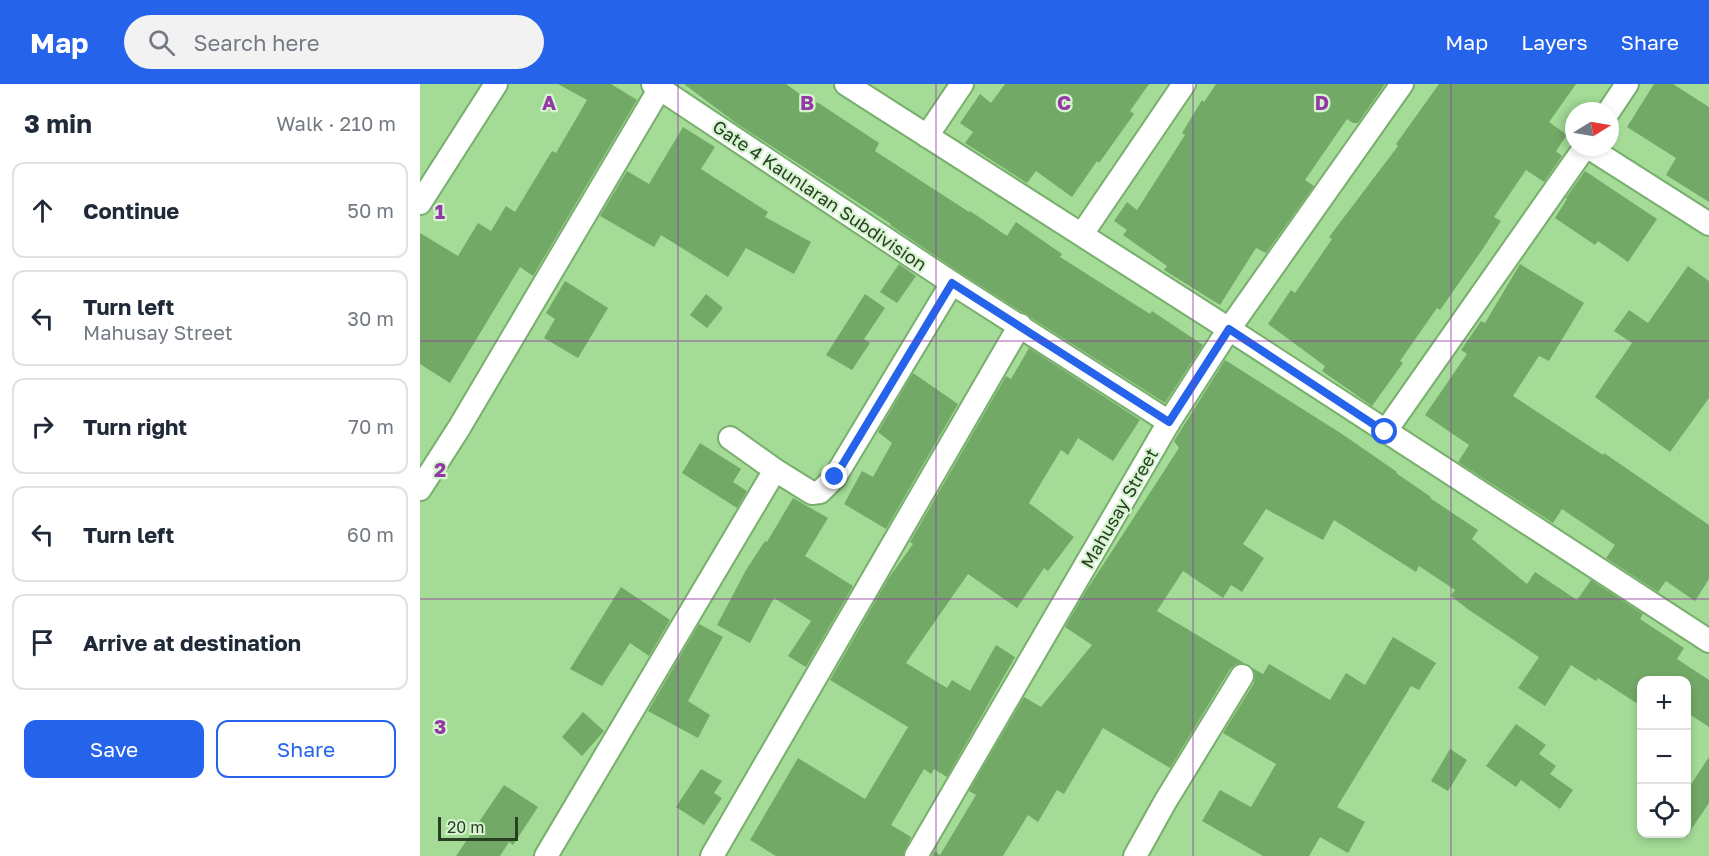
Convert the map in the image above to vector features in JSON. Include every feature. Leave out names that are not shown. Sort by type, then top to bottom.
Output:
[{"type":"street","points":[[420,203],[496,84]]},
{"type":"street","points":[[846,84],[1082,234],[1709,641]]},
{"type":"street","points":[[927,136],[962,84]]},
{"type":"street","points":[[1082,234],[1184,84]]},
{"type":"street","name":"Mahusay Street","points":[[916,856],[1169,422],[1229,329],[1402,84]]},
{"type":"street","points":[[1615,102],[1627,84]]},
{"type":"street","points":[[420,489],[459,428],[656,86]]},
{"type":"street","name":"Gate 4 Kaunlaran Subdivision","points":[[656,86],[952,283],[1169,422]]},
{"type":"street","points":[[1385,432],[1581,156]]},
{"type":"street","points":[[1601,156],[1709,224]]},
{"type":"street","points":[[730,438],[812,493],[820,492],[835,477],[952,283]]},
{"type":"street","points":[[712,856],[1020,325]]},
{"type":"street","points":[[546,856],[775,470]]},
{"type":"street","points":[[1135,856],[1165,802],[1242,676]]},
{"type":"building","points":[[558,84],[611,84],[637,100],[533,276],[520,267],[450,383],[420,364],[420,233],[458,256],[478,223],[491,231],[506,206],[515,212],[552,151],[556,153],[587,100]]},
{"type":"building","points":[[684,84],[786,84],[815,105],[817,102],[879,143],[875,151],[1007,236],[1016,222],[1062,254],[1060,257],[1150,314],[1152,311],[1203,345],[1165,403],[959,272],[891,224],[736,123]]},
{"type":"building","points":[[1005,84],[1149,84],[1130,111],[1134,114],[1072,197],[1036,171],[1027,183],[965,143],[973,132],[960,123],[980,94],[991,103]]},
{"type":"building","points":[[1216,84],[1385,84],[1358,123],[1347,119],[1305,180],[1314,186],[1266,253],[1256,248],[1220,305],[1164,270],[1167,266],[1123,235],[1127,230],[1114,221],[1127,202],[1137,210],[1185,135],[1182,133],[1202,100],[1204,102]]},
{"type":"building","points":[[1439,84],[1576,84],[1549,122],[1565,134],[1565,138],[1556,151],[1562,156],[1544,182],[1526,170],[1494,217],[1501,221],[1440,310],[1437,308],[1400,361],[1403,363],[1372,406],[1322,371],[1325,366],[1268,324],[1291,290],[1295,293],[1332,239],[1329,237],[1398,146],[1396,144]]},
{"type":"building","points":[[1654,84],[1673,84],[1709,107],[1709,202],[1666,175],[1676,158],[1627,127]]},
{"type":"building","points":[[683,127],[715,147],[701,169],[768,212],[765,217],[811,242],[794,274],[746,248],[728,277],[661,235],[654,247],[600,216],[627,171],[649,184]]},
{"type":"building","points":[[1585,171],[1657,219],[1628,262],[1598,241],[1595,245],[1555,218]]},
{"type":"building","points":[[899,264],[916,276],[897,303],[880,292]]},
{"type":"building","points":[[1520,264],[1584,303],[1549,361],[1539,356],[1513,396],[1603,455],[1604,453],[1709,525],[1709,579],[1695,601],[1666,581],[1658,592],[1606,558],[1615,545],[1562,509],[1553,523],[1458,462],[1469,445],[1425,415],[1467,354],[1461,350],[1481,321],[1485,323]]},
{"type":"building","points":[[1688,266],[1709,281],[1709,398],[1670,452],[1595,397],[1632,343],[1614,331],[1629,310],[1648,323]]},
{"type":"building","points":[[565,281],[608,308],[578,358],[544,338],[555,319],[546,313]]},
{"type":"building","points":[[706,294],[723,308],[707,328],[690,315]]},
{"type":"building","points":[[865,294],[885,308],[864,339],[870,343],[852,370],[826,355]]},
{"type":"building","points":[[1029,348],[1140,420],[1113,461],[1078,438],[1068,455],[1061,450],[1029,503],[1074,537],[1048,571],[1044,568],[1017,608],[968,574],[906,663],[947,688],[952,680],[970,691],[996,645],[1015,657],[947,777],[934,769],[931,774],[924,769],[891,825],[911,837],[903,856],[776,856],[750,840],[798,758],[865,799],[908,727],[830,680],[888,579],[913,544],[910,542],[1006,376],[1011,379]]},
{"type":"building","points":[[1225,360],[1342,434],[1478,530],[1472,539],[1527,584],[1535,572],[1577,600],[1591,580],[1643,614],[1640,619],[1684,648],[1677,659],[1709,680],[1709,727],[1691,715],[1691,676],[1637,676],[1637,703],[1598,678],[1596,681],[1571,665],[1545,706],[1518,688],[1539,657],[1451,596],[1455,590],[1419,566],[1416,572],[1334,520],[1323,540],[1266,509],[1243,544],[1264,558],[1242,592],[1231,585],[1223,598],[1183,571],[1157,611],[1244,663],[1236,664],[1230,669],[1170,768],[1103,728],[1064,794],[1057,790],[1038,822],[1028,815],[1003,856],[932,856],[934,851],[940,855],[976,795],[969,791],[1024,697],[1041,707],[1092,645],[1065,627],[1179,448],[1174,441]]},
{"type":"building","points":[[913,373],[958,404],[886,529],[844,504],[862,471],[873,477],[892,443],[878,432]]},
{"type":"building","points":[[700,443],[741,469],[733,482],[747,491],[737,508],[682,473]]},
{"type":"building","points":[[793,498],[828,518],[805,556],[853,586],[806,667],[788,656],[811,621],[774,598],[750,643],[717,625],[746,570],[765,541],[767,542]]},
{"type":"building","points":[[621,587],[670,620],[649,656],[630,643],[602,686],[570,669]]},
{"type":"building","points":[[699,624],[723,637],[688,701],[710,715],[698,738],[648,711]]},
{"type":"building","points":[[1393,637],[1436,663],[1419,690],[1411,686],[1337,807],[1365,822],[1348,853],[1320,837],[1309,856],[1263,856],[1202,821],[1220,790],[1251,807],[1276,764],[1223,733],[1254,683],[1255,676],[1252,668],[1263,674],[1269,664],[1330,700],[1346,673],[1365,685]]},
{"type":"building","points":[[583,712],[604,731],[582,756],[562,737]]},
{"type":"building","points":[[1516,724],[1546,745],[1539,754],[1556,766],[1550,774],[1573,790],[1560,809],[1521,780],[1516,787],[1486,766]]},
{"type":"building","points":[[1450,749],[1467,760],[1448,791],[1431,781]]},
{"type":"building","points":[[1709,757],[1709,803],[1691,830],[1691,784]]},
{"type":"building","points":[[701,769],[722,781],[714,793],[722,798],[704,825],[676,807]]},
{"type":"building","points":[[504,785],[538,807],[513,845],[509,842],[500,856],[456,856]]},
{"type":"route","points":[[835,477],[952,283],[1169,422],[1229,329],[1385,432]]}]
